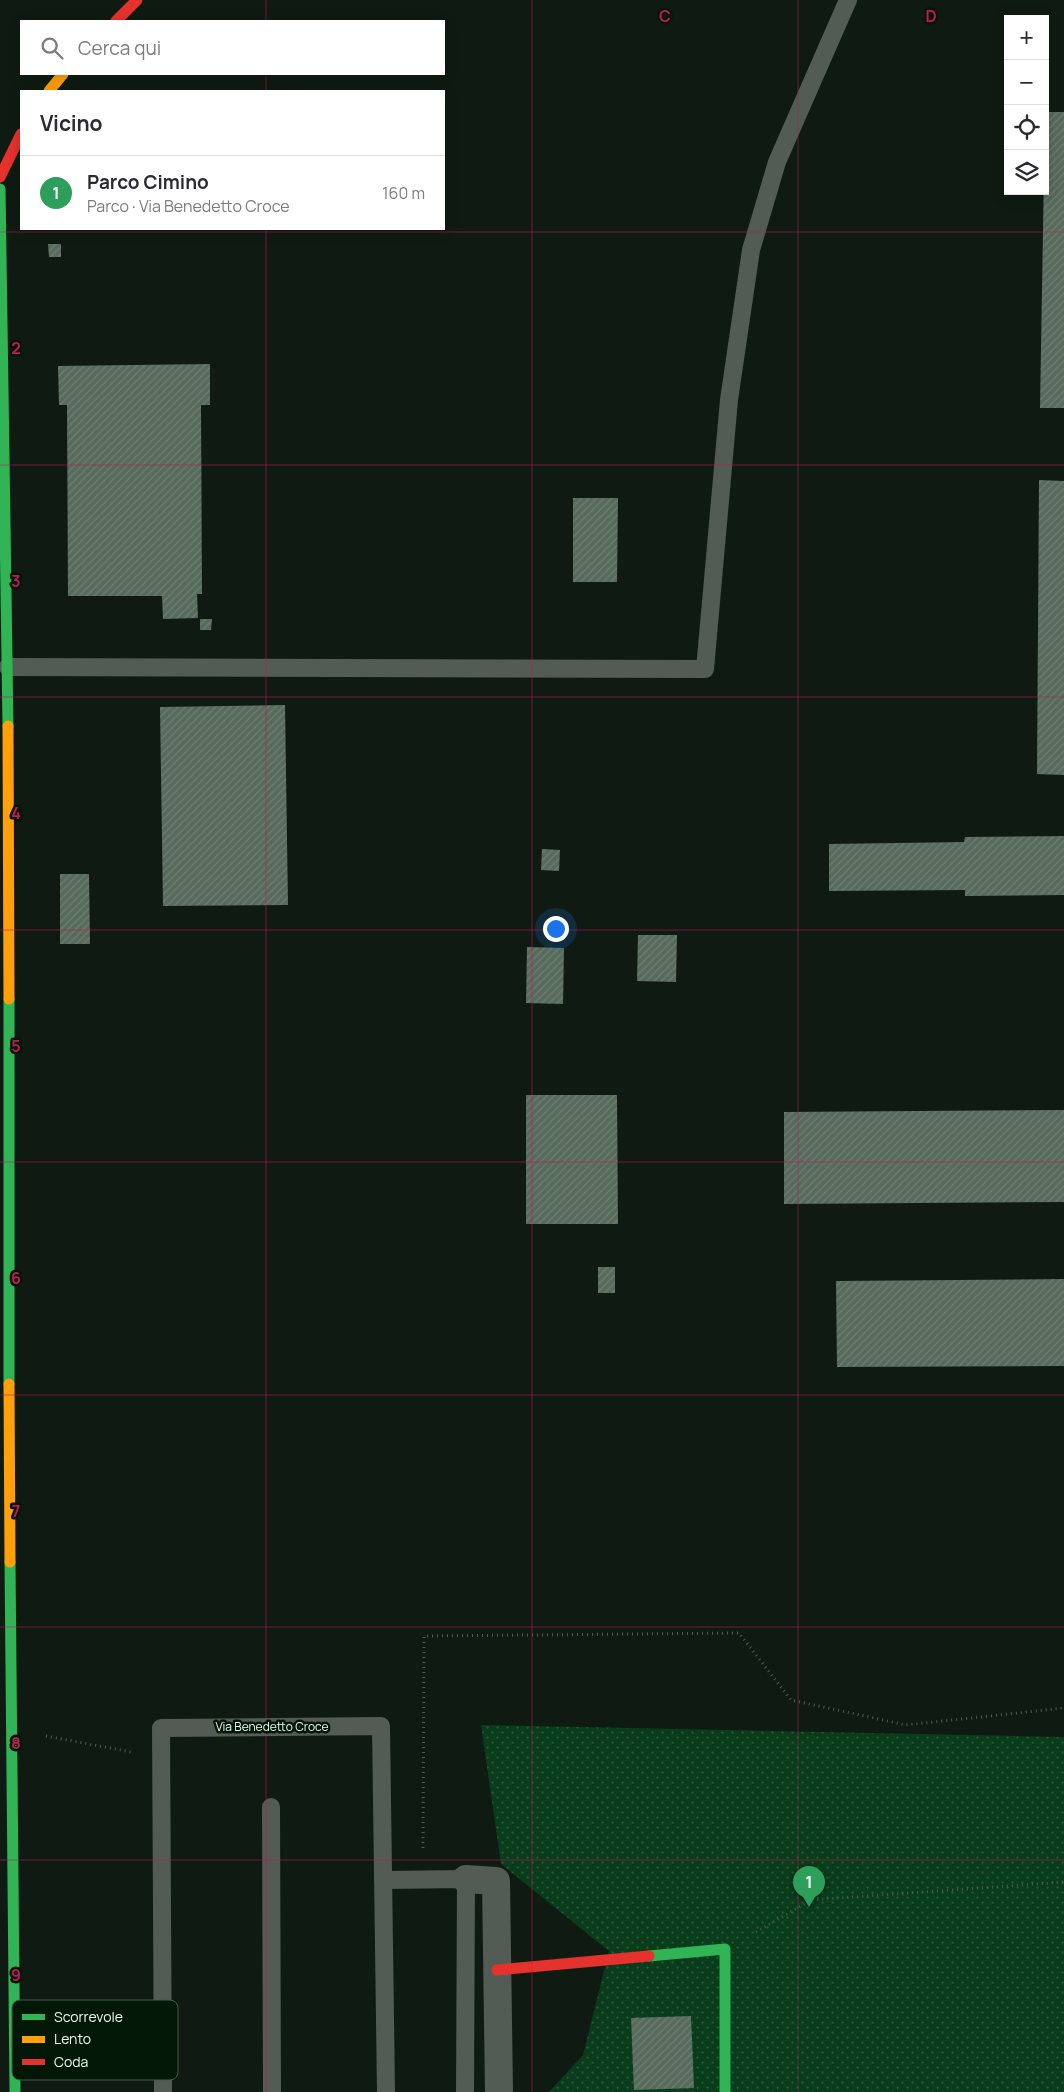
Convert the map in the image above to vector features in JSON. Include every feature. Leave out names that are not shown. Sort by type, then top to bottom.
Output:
[{"type":"main road","points":[[117,20],[137,0]]},
{"type":"main road","points":[[50,90],[62,75]]},
{"type":"main road","points":[[0,177],[20,136]]},
{"type":"main road","points":[[0,189],[8,667],[10,1312],[5,1501],[5,1658],[11,1729],[14,2000]]},
{"type":"main road","points":[[497,1970],[725,1949],[725,2092]]},
{"type":"street","points":[[0,1338],[10,1312]]},
{"type":"street","points":[[466,1880],[496,1880],[499,2092]]},
{"type":"lane","points":[[8,667],[705,669],[729,400],[751,250],[777,162],[848,0]]},
{"type":"lane","name":"Via Benedetto Croce","points":[[162,2000],[161,1728],[381,1726],[386,2092]]},
{"type":"lane","points":[[271,1807],[272,2092]]},
{"type":"lane","points":[[383,1880],[466,1880],[465,2092]]},
{"type":"path","points":[[423,1880],[424,1636],[739,1633],[791,1700],[906,1725],[1064,1708]]},
{"type":"path","points":[[11,1729],[161,1757]]},
{"type":"path","points":[[725,1949],[811,1900],[1064,1882]]},
{"type":"green space","points":[[481,1725],[1064,1737],[1064,2092],[549,2092],[583,2055],[609,1951],[501,1864]]},
{"type":"building","points":[[1049,112],[1064,112],[1064,408],[1040,408],[1044,195],[1049,195]]},
{"type":"building","points":[[48,244],[61,244],[61,257],[49,257]]},
{"type":"building","points":[[210,364],[210,405],[201,405],[202,594],[197,594],[198,618],[163,619],[162,596],[68,596],[67,405],[59,405],[58,366]]},
{"type":"building","points":[[1039,480],[1064,481],[1064,775],[1037,774]]},
{"type":"building","points":[[573,498],[618,498],[617,582],[573,582]]},
{"type":"building","points":[[200,619],[212,619],[211,630],[200,630]]},
{"type":"building","points":[[285,705],[288,905],[163,906],[160,707]]},
{"type":"building","points":[[1064,836],[1064,895],[965,896],[965,890],[829,891],[829,844],[964,842],[965,837]]},
{"type":"building","points":[[542,849],[560,850],[559,871],[541,870]]},
{"type":"building","points":[[60,874],[89,874],[90,944],[60,944]]},
{"type":"building","points":[[638,935],[677,935],[676,982],[637,981]]},
{"type":"building","points":[[527,947],[564,948],[563,1004],[526,1003]]},
{"type":"building","points":[[526,1095],[617,1095],[618,1224],[526,1224]]},
{"type":"building","points":[[1064,1110],[1064,1202],[784,1204],[784,1112]]},
{"type":"building","points":[[598,1267],[615,1267],[615,1293],[598,1293]]},
{"type":"building","points":[[1064,1279],[1064,1366],[837,1367],[836,1281]]},
{"type":"building","points":[[691,2016],[694,2088],[634,2090],[631,2018]]},
{"type":"traffic: fast","points":[[0,189],[8,726]]},
{"type":"traffic: fast","points":[[9,999],[9,1384]]},
{"type":"traffic: fast","points":[[10,1562],[14,2000]]},
{"type":"traffic: fast","points":[[649,1956],[725,1949],[725,2092]]},
{"type":"traffic: fast","points":[[15,2080],[15,2092]]},
{"type":"traffic: slow","points":[[50,90],[62,75]]},
{"type":"traffic: slow","points":[[8,726],[9,999]]},
{"type":"traffic: slow","points":[[9,1384],[10,1562]]},
{"type":"traffic: jam","points":[[117,20],[137,0]]},
{"type":"traffic: jam","points":[[0,177],[20,136]]},
{"type":"traffic: jam","points":[[497,1970],[649,1956]]},
{"type":"place","name":"Parco Cimino","points":[[809,1907]]}]
